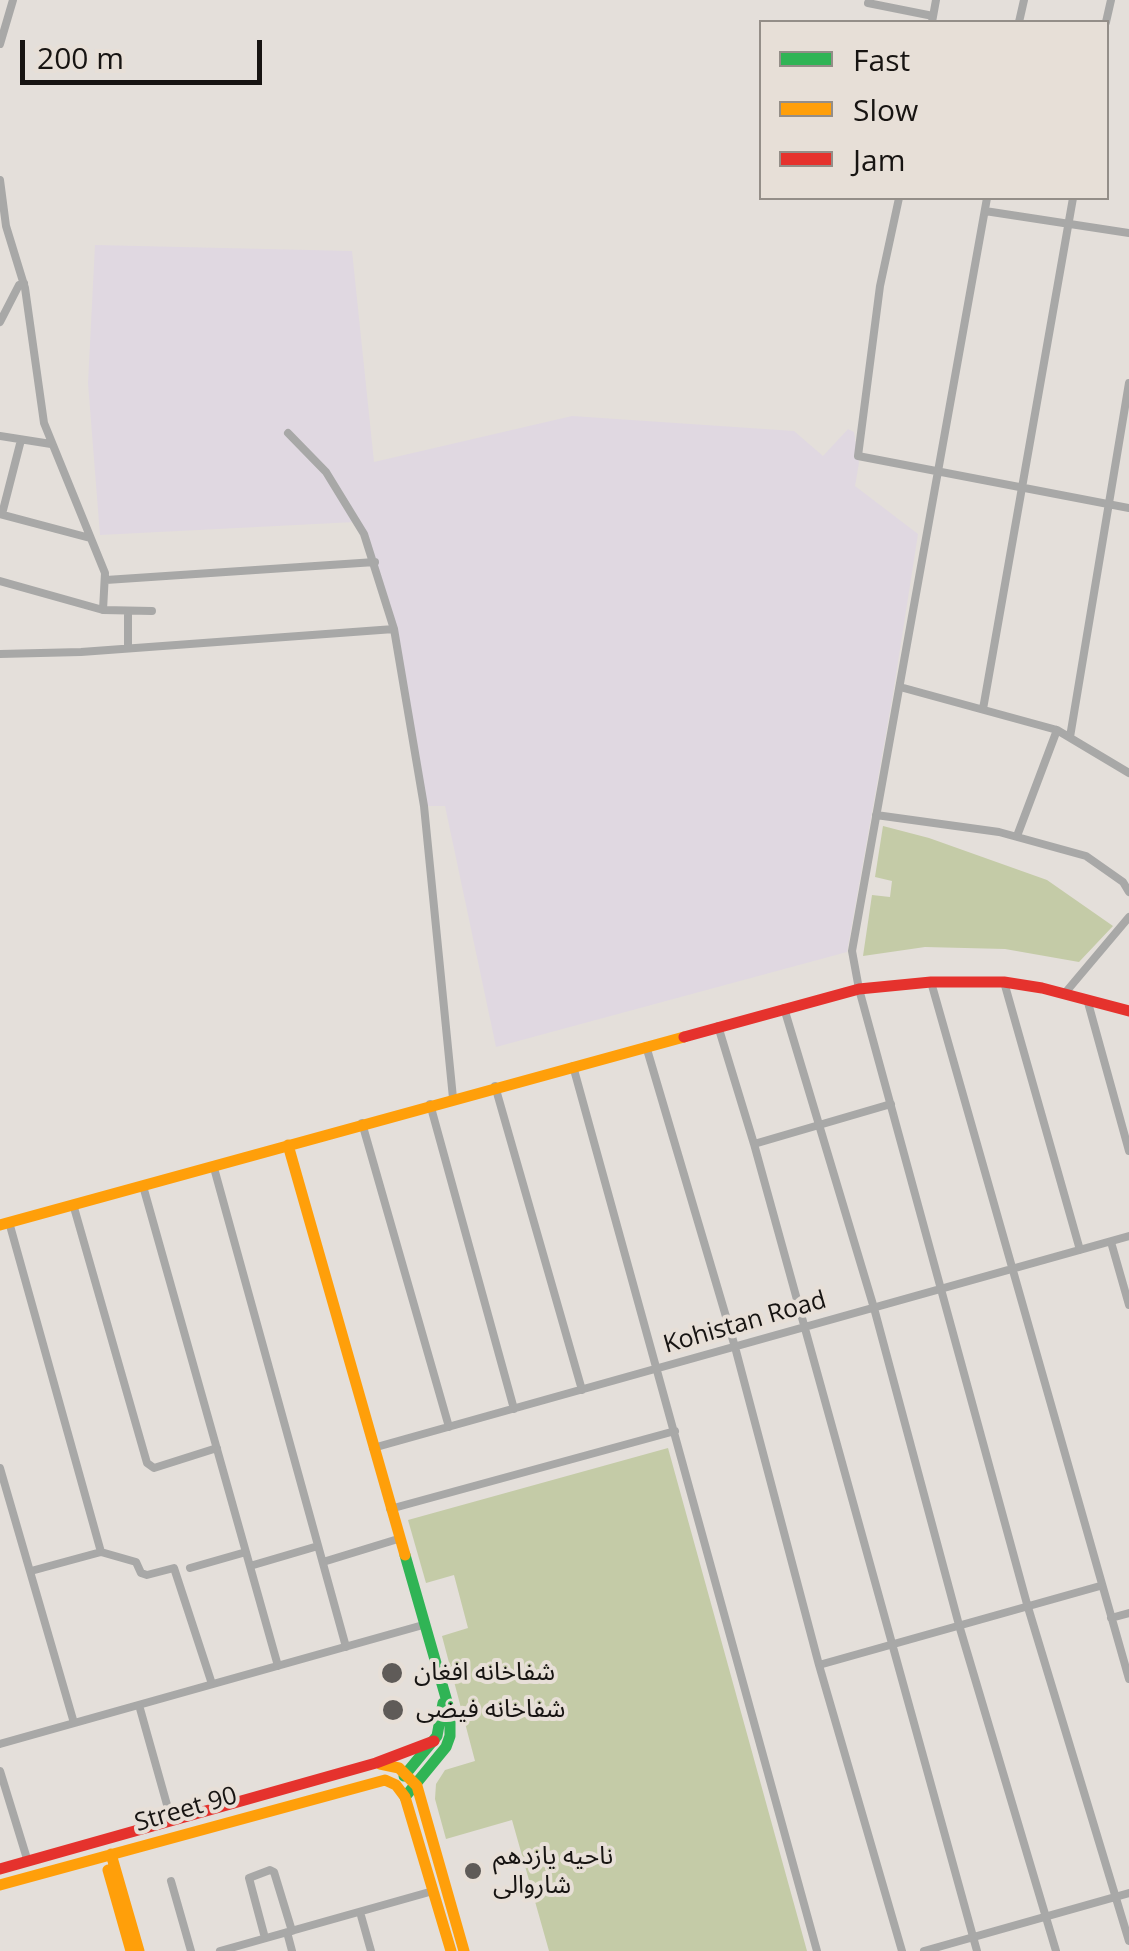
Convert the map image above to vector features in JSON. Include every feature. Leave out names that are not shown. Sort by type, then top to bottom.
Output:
[{"type":"main road","points":[[5,1223],[214,1168],[362,1122],[859,989],[932,982],[1004,982],[1129,1012]]},
{"type":"main road","points":[[288,1145],[450,1712],[450,1736],[440,1758],[406,1797]]},
{"type":"main road","points":[[444,1698],[434,1742],[407,1774],[391,1782],[406,1797],[433,1892],[452,1942],[464,1951]]},
{"type":"main road","name":"Street 90","points":[[0,1868],[376,1763],[434,1742]]},
{"type":"main road","points":[[376,1763],[392,1764],[417,1786],[452,1942]]},
{"type":"main road","name":"Street 90","points":[[0,1884],[391,1782]]},
{"type":"main road","points":[[108,1855],[131,1951]]},
{"type":"main road","points":[[108,1855],[140,1951]]},
{"type":"street","points":[[0,44],[12,0]]},
{"type":"street","points":[[868,3],[933,19],[936,0]]},
{"type":"street","points":[[0,180],[1,210],[24,282],[44,424],[106,580],[103,610]]},
{"type":"street","points":[[899,200],[880,286],[858,456],[1129,508]]},
{"type":"street","points":[[987,200],[852,951],[859,989],[1027,1604],[1129,1942]]},
{"type":"street","points":[[983,709],[1073,200]]},
{"type":"street","points":[[985,211],[1129,233]]},
{"type":"street","points":[[0,322],[24,282]]},
{"type":"street","points":[[1070,737],[1129,383]]},
{"type":"street","points":[[288,433],[326,472],[364,534],[394,629],[424,806],[453,1098]]},
{"type":"street","points":[[0,436],[52,444]]},
{"type":"street","points":[[21,440],[1,514],[90,538]]},
{"type":"street","points":[[106,580],[375,562]]},
{"type":"street","points":[[0,581],[103,610],[152,611]]},
{"type":"street","points":[[128,612],[128,648]]},
{"type":"street","points":[[0,654],[394,629]]},
{"type":"street","points":[[900,687],[1057,730],[1129,773]]},
{"type":"street","points":[[1018,836],[1057,730]]},
{"type":"street","points":[[876,816],[1018,836],[1086,856],[1124,882],[1129,892]]},
{"type":"street","points":[[1065,994],[1129,917]]},
{"type":"street","points":[[932,982],[1129,1679]]},
{"type":"street","points":[[1004,982],[1080,1250]]},
{"type":"street","points":[[1087,999],[1129,1151]]},
{"type":"street","points":[[784,1008],[874,1308],[959,1626],[1056,1951]]},
{"type":"street","points":[[718,1026],[977,1951]]},
{"type":"street","points":[[646,1046],[902,1951]]},
{"type":"street","points":[[574,1066],[817,1951]]},
{"type":"street","points":[[495,1086],[582,1390]]},
{"type":"street","points":[[430,1104],[514,1409]]},
{"type":"street","points":[[754,1144],[891,1104]]},
{"type":"street","points":[[362,1122],[449,1427]]},
{"type":"street","points":[[214,1168],[346,1646]]},
{"type":"street","points":[[143,1186],[278,1666]]},
{"type":"street","points":[[73,1204],[147,1463],[154,1468],[217,1448]]},
{"type":"street","points":[[5,1223],[101,1552]]},
{"type":"street","name":"Kohistan Road","points":[[372,1448],[1129,1236]]},
{"type":"street","points":[[1111,1242],[1129,1305]]},
{"type":"street","points":[[390,1509],[675,1431]]},
{"type":"street","points":[[0,1468],[74,1723]]},
{"type":"street","points":[[323,1562],[398,1539]]},
{"type":"street","points":[[250,1566],[318,1546]]},
{"type":"street","points":[[31,1571],[101,1552],[136,1562],[144,1574],[174,1568],[212,1684]]},
{"type":"street","points":[[190,1568],[246,1552]]},
{"type":"street","points":[[820,1665],[1100,1586]]},
{"type":"street","points":[[1111,1618],[1129,1613]]},
{"type":"street","points":[[0,1744],[423,1625]]},
{"type":"street","points":[[140,1705],[172,1819]]},
{"type":"street","points":[[0,1771],[32,1876]]},
{"type":"street","points":[[265,1938],[249,1880],[270,1870],[274,1872],[292,1951]]},
{"type":"street","points":[[171,1881],[191,1951]]},
{"type":"street","points":[[221,1951],[433,1892]]},
{"type":"street","points":[[924,1951],[1129,1893]]},
{"type":"street","points":[[360,1912],[371,1951]]},
{"type":"shaded area","points":[[95,245],[352,251],[374,462],[572,416],[794,431],[823,456],[848,429],[854,432],[859,463],[855,486],[918,534],[847,952],[496,1047],[445,806],[424,806],[394,629],[375,562],[355,522],[100,535],[88,383]]},
{"type":"green space","points":[[883,826],[1047,880],[1113,926],[1079,962],[1005,949],[925,947],[863,956],[872,895],[890,897],[892,881],[875,877]]},
{"type":"green space","points":[[668,1448],[807,1951],[549,1951],[512,1820],[446,1839],[435,1799],[436,1784],[445,1770],[475,1761],[442,1636],[468,1628],[454,1575],[426,1583],[408,1520]]},
{"type":"traffic: fast","points":[[405,1555],[450,1712],[450,1736],[446,1747],[405,1797]]},
{"type":"traffic: fast","points":[[404,1776],[437,1736],[443,1703]]},
{"type":"traffic: slow","points":[[0,1225],[684,1037]]},
{"type":"traffic: slow","points":[[288,1145],[405,1555]]},
{"type":"traffic: slow","points":[[380,1764],[399,1768],[417,1786],[464,1951]]},
{"type":"traffic: slow","points":[[0,1885],[385,1780],[396,1785],[405,1797],[451,1951]]},
{"type":"traffic: slow","points":[[111,1854],[139,1951]]},
{"type":"traffic: slow","points":[[108,1870],[131,1951]]},
{"type":"traffic: jam","points":[[684,1037],[859,989],[931,982],[1004,982],[1129,1011]]},
{"type":"traffic: jam","points":[[0,1869],[376,1763],[434,1741]]},
{"type":"place","name":"شفاخانه افغان","points":[[392,1673]]},
{"type":"place","name":"شفاخانه فیضی","points":[[393,1710]]},
{"type":"place","name":"ناحیه یازدهم شاروالی","points":[[473,1871]]}]
